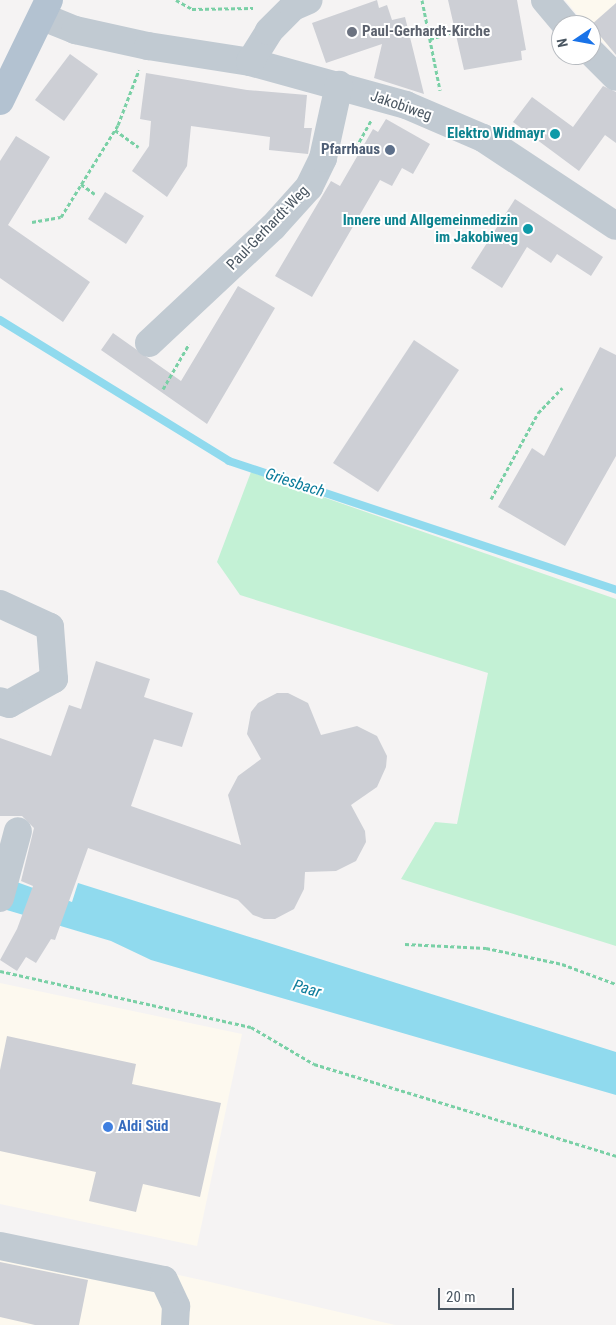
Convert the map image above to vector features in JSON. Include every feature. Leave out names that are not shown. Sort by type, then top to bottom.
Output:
[{"type":"main road","points":[[0,101],[46,9]]},
{"type":"street","points":[[250,62],[269,31],[293,7],[309,0]]},
{"type":"street","points":[[545,0],[558,15]]},
{"type":"street","name":"Jakobiweg","points":[[46,9],[75,30],[148,46],[250,62],[385,99],[447,122],[483,138],[616,226]]},
{"type":"street","points":[[601,62],[616,77]]},
{"type":"street","name":"Paul-Gerhardt-Weg","points":[[149,343],[273,227],[309,187],[324,158],[339,85]]},
{"type":"street","points":[[0,604],[50,627],[54,679],[9,704],[0,701]]},
{"type":"street","points":[[0,898],[18,831]]},
{"type":"street","points":[[0,1246],[164,1280],[176,1306],[175,1325]]},
{"type":"path","points":[[176,0],[192,9],[259,8]]},
{"type":"path","points":[[422,0],[447,122]]},
{"type":"path","points":[[430,38],[450,33]]},
{"type":"path","points":[[32,222],[61,217],[115,130],[148,46]]},
{"type":"path","points":[[324,158],[344,168],[385,99]]},
{"type":"path","points":[[115,130],[138,147]]},
{"type":"path","points":[[81,184],[95,194]]},
{"type":"path","points":[[492,499],[538,413],[562,388]]},
{"type":"path","points":[[405,944],[486,948],[562,964],[616,984]]},
{"type":"path","points":[[0,971],[252,1027],[314,1064],[616,1156]]},
{"type":"shaded area","points":[[565,0],[616,0],[616,55],[601,40],[601,15],[578,15]]},
{"type":"shaded area","points":[[0,983],[242,1034],[197,1246],[0,1204]]},
{"type":"shaded area","points":[[0,1236],[206,1281],[395,1325],[0,1325]]},
{"type":"green space","points":[[251,472],[616,599],[616,946],[401,879],[435,822],[457,824],[488,673],[240,595],[217,562]]},
{"type":"water","name":"Paar","points":[[0,876],[72,902],[78,883],[616,1052],[616,1095],[151,960],[111,941],[0,908]]},
{"type":"building","points":[[377,0],[379,8],[387,5],[392,20],[405,17],[424,94],[374,78],[382,44],[326,63],[312,23]]},
{"type":"building","points":[[448,0],[517,0],[526,50],[521,51],[522,60],[464,70]]},
{"type":"building","points":[[616,3],[616,55],[601,37],[601,16]]},
{"type":"building","points":[[70,54],[98,74],[64,121],[35,100]]},
{"type":"building","points":[[146,73],[247,90],[307,95],[304,128],[312,128],[308,154],[269,150],[270,137],[191,126],[187,166],[167,197],[132,171],[149,146],[151,121],[140,119]]},
{"type":"building","name":"Elektro Widmayr","points":[[603,86],[616,92],[616,143],[605,135],[579,171],[513,122],[532,97],[573,127]]},
{"type":"building","points":[[386,119],[430,144],[413,174],[402,168],[392,186],[380,180],[312,297],[275,276],[331,181],[340,186],[373,129],[378,132]]},
{"type":"building","points":[[16,136],[50,157],[8,225],[90,282],[63,322],[0,278],[0,161]]},
{"type":"building","points":[[105,192],[144,216],[126,244],[88,219]]},
{"type":"building","name":"Innere und Allgemeinmedizin im Jakobiweg","points":[[515,199],[603,257],[591,276],[557,254],[551,263],[527,247],[502,288],[471,268]]},
{"type":"building","points":[[238,286],[275,308],[207,424],[101,350],[113,333],[181,381]]},
{"type":"building","points":[[414,340],[459,370],[378,492],[333,463]]},
{"type":"building","points":[[600,347],[616,355],[616,456],[565,546],[498,507],[532,448],[544,456]]},
{"type":"building","points":[[96,661],[150,679],[144,697],[193,713],[182,747],[154,739],[131,806],[241,845],[228,795],[238,776],[261,759],[247,734],[251,712],[258,703],[277,693],[288,693],[308,703],[321,735],[357,726],[377,736],[387,756],[386,767],[377,787],[351,805],[365,831],[366,842],[356,861],[336,871],[305,872],[304,889],[294,909],[275,919],[264,919],[253,915],[238,900],[88,848],[55,940],[51,939],[36,963],[26,957],[17,971],[0,960],[17,929],[33,886],[21,881],[34,828],[22,816],[0,816],[0,738],[51,756],[69,705],[81,709]]},
{"type":"building","name":"Aldi Süd","points":[[7,1036],[136,1064],[132,1084],[221,1103],[200,1197],[143,1184],[136,1212],[89,1201],[96,1172],[0,1151],[0,1070]]},
{"type":"building","points":[[0,1262],[88,1280],[79,1325],[35,1325],[0,1317]]},
{"type":"waterway","name":"Griesbach","points":[[0,320],[229,461],[616,590]]},
{"type":"place","name":"Paul-Gerhardt-Kirche","points":[[352,32]]},
{"type":"place","name":"Elektro Widmayr","points":[[555,134]]},
{"type":"place","name":"Pfarrhaus","points":[[390,150]]},
{"type":"place","name":"Innere und Allgemeinmedizin im Jakobiweg","points":[[528,229]]},
{"type":"place","name":"Aldi Süd","points":[[108,1127]]}]
